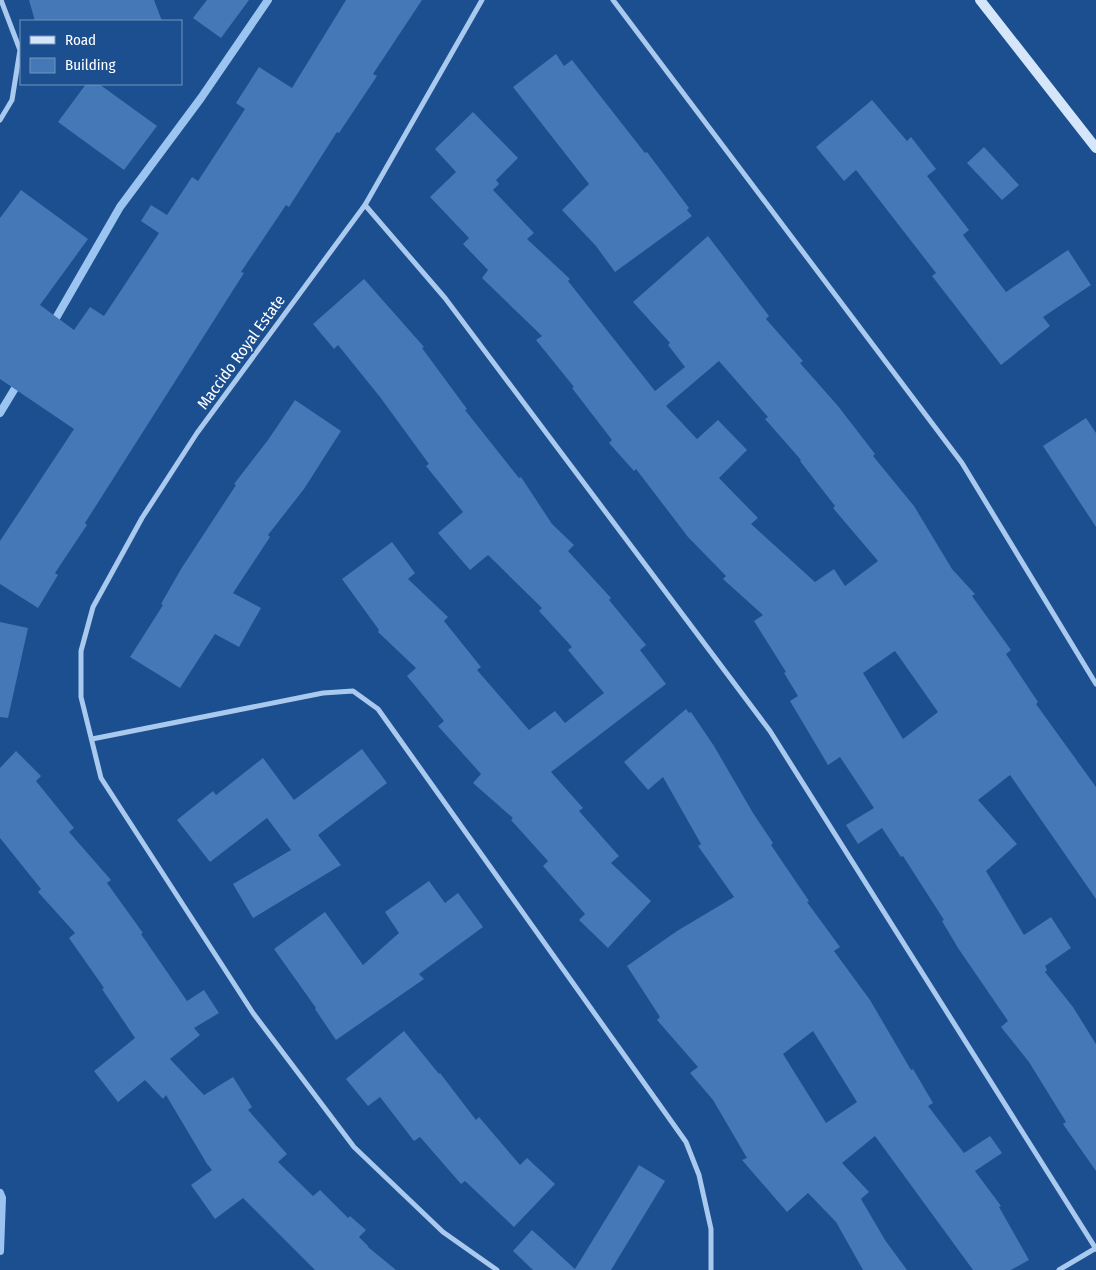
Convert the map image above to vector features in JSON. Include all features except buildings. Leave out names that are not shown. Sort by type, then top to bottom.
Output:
[{"type":"street","points":[[0,120],[12,100],[20,50],[1,0]]},
{"type":"street","name":"Maccido Royal Estate","points":[[482,0],[365,205],[197,433],[142,518],[93,607],[81,651],[81,697],[101,778],[253,1013],[354,1147],[443,1232],[497,1270]]},
{"type":"street","points":[[613,0],[962,463],[1096,684]]},
{"type":"street","points":[[980,0],[1096,148]]},
{"type":"street","points":[[365,205],[445,298],[770,731],[1096,1248],[1058,1270]]},
{"type":"street","points":[[92,739],[322,693],[353,691],[378,709],[686,1142],[700,1175],[711,1229],[711,1270]]},
{"type":"waterway","points":[[52,325],[120,207],[201,98],[268,0]]},
{"type":"waterway","points":[[0,413],[20,380]]},
{"type":"waterway","points":[[0,1193],[2,1198],[0,1251]]}]
